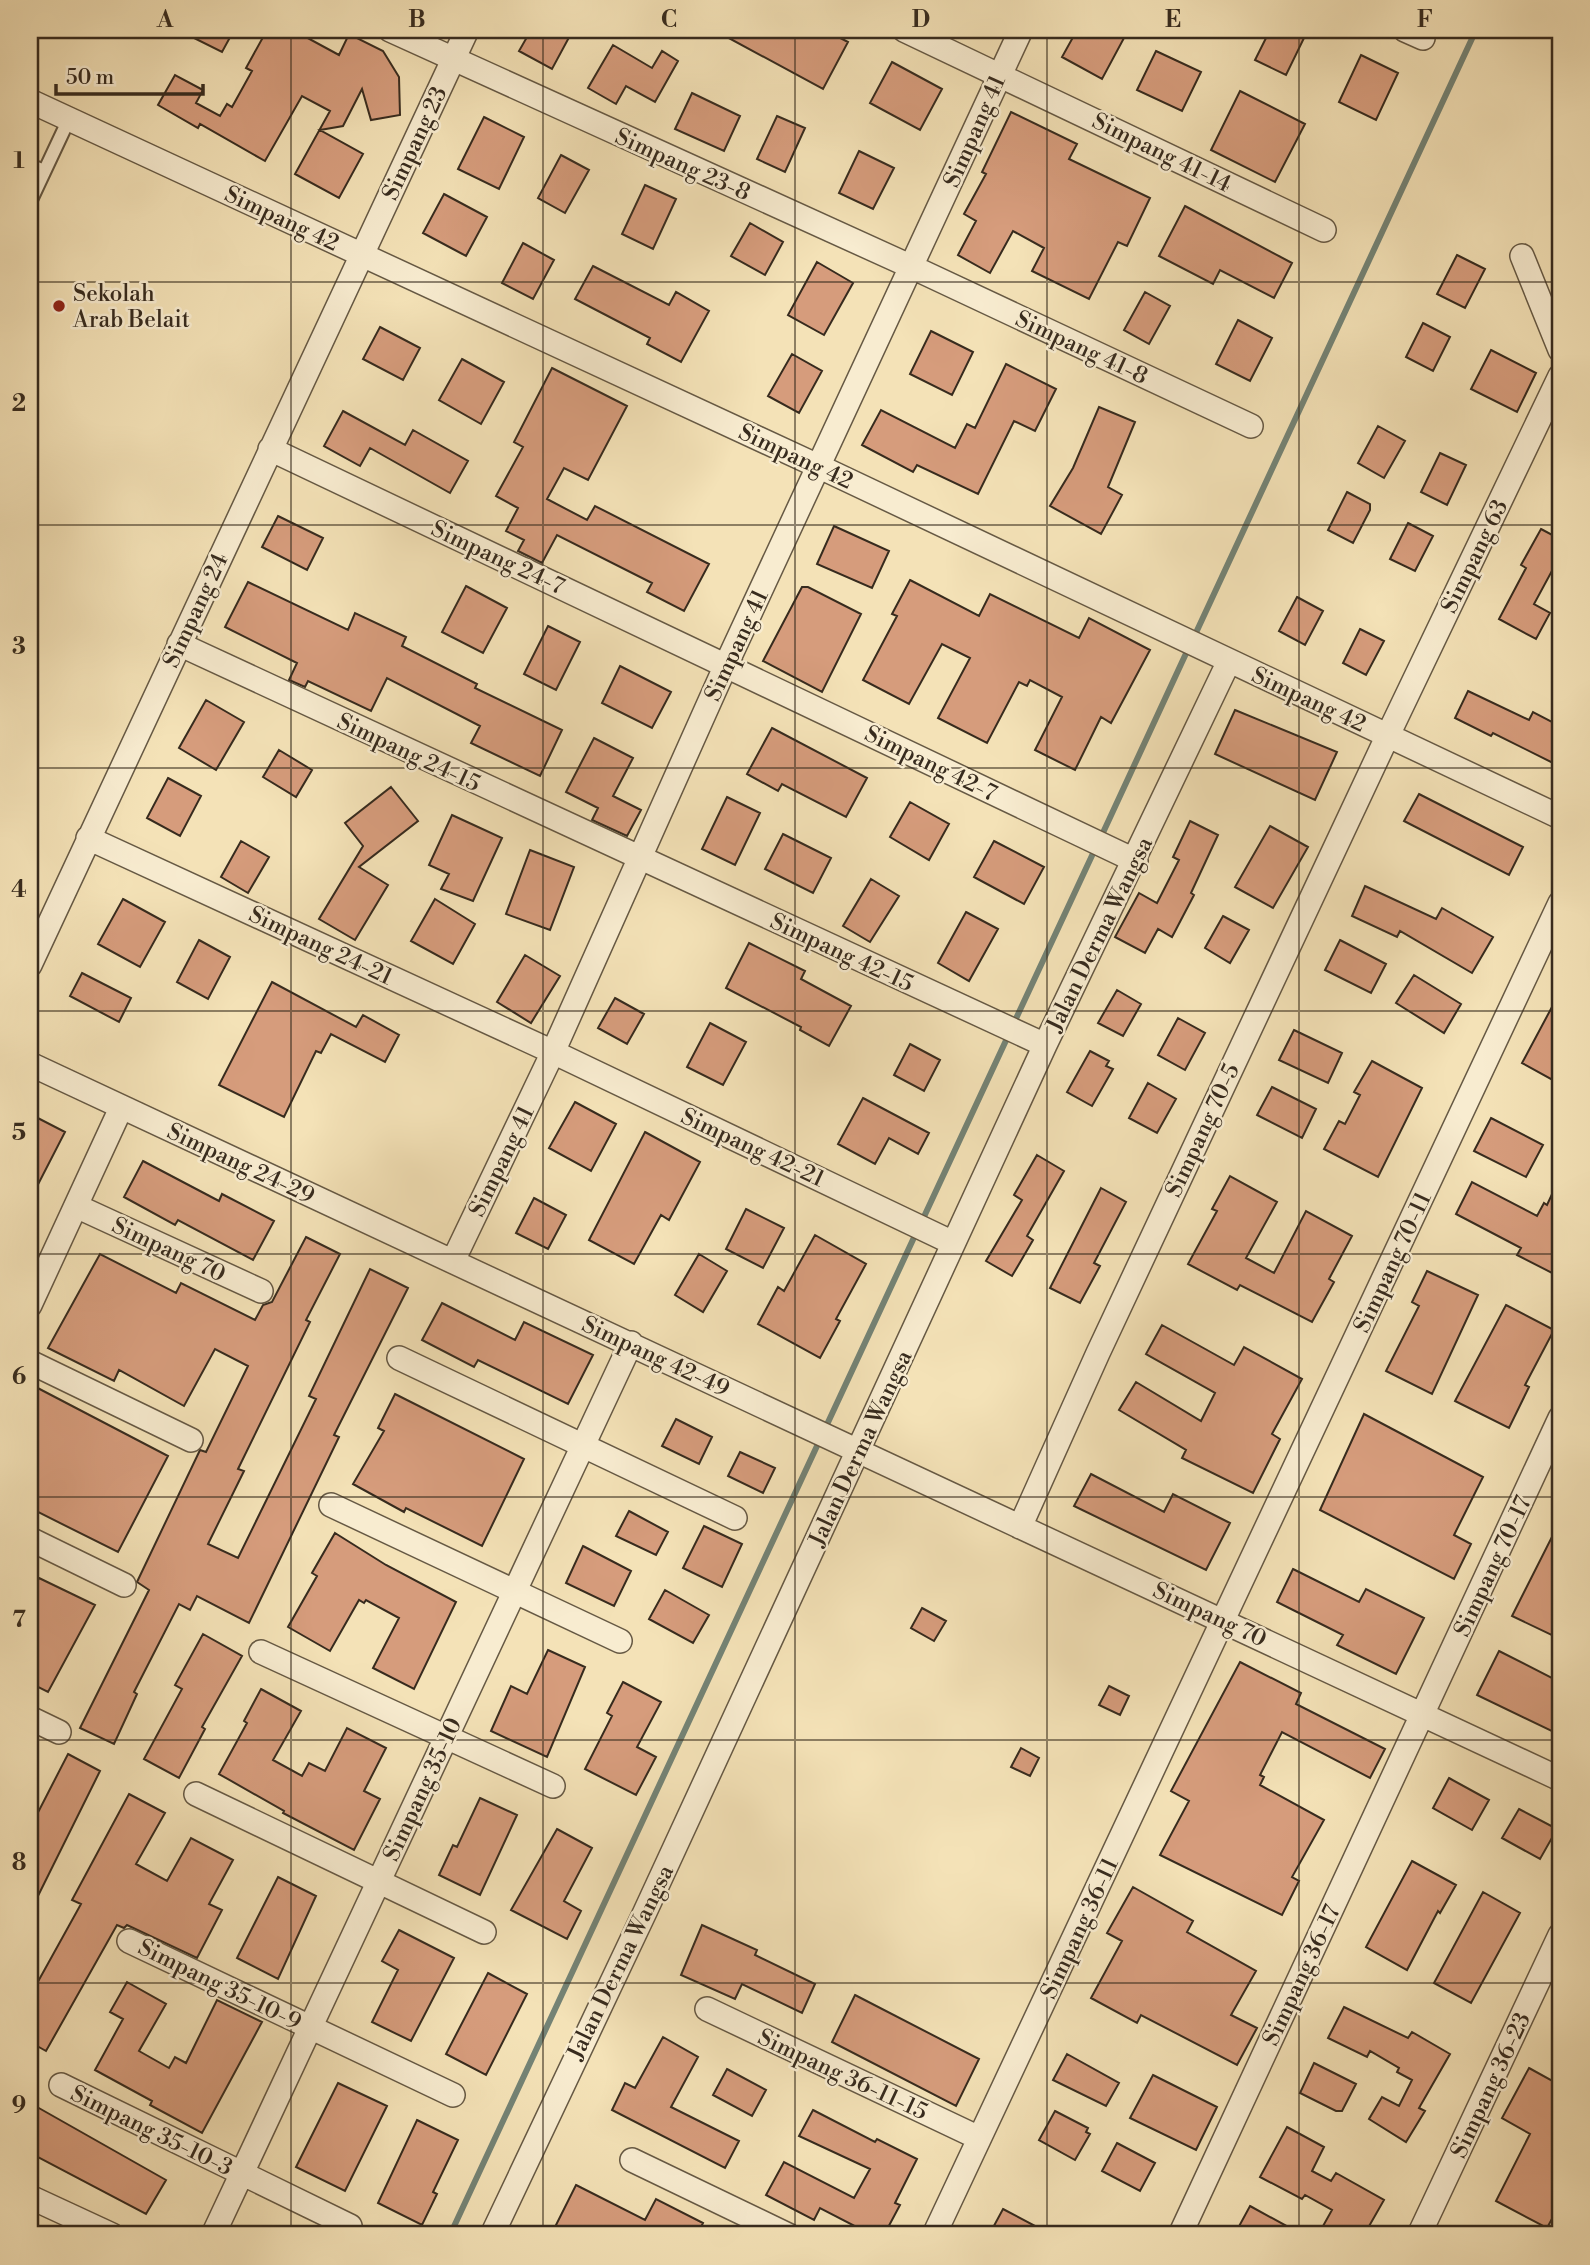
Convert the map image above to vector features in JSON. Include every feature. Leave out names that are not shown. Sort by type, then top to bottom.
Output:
[{"type":"street","name":"Simpang 23-8","points":[[390,30],[453,61],[912,267]]},
{"type":"street","name":"Simpang 23","points":[[362,256],[467,30]]},
{"type":"street","name":"Simpang 41-14","points":[[904,30],[1324,230]]},
{"type":"street","name":"Simpang 41","points":[[453,1261],[553,1052],[726,665],[1021,30]]},
{"type":"street","name":"Simpang 42","points":[[30,101],[820,467],[1560,817]]},
{"type":"street","name":"Simpang 24","points":[[30,965],[362,256]]},
{"type":"street","points":[[1522,256],[1560,350]]},
{"type":"street","name":"Simpang 41-8","points":[[912,267],[1251,426]]},
{"type":"street","name":"Simpang 63","points":[[1388,736],[1560,376]]},
{"type":"street","name":"Simpang 24-7","points":[[270,449],[726,665]]},
{"type":"street","name":"Simpang 24-15","points":[[179,644],[639,860]]},
{"type":"street","name":"Jalan Derma Wangsa","points":[[492,2235],[944,1238],[1045,1045],[1229,662]]},
{"type":"street","name":"Simpang 42-7","points":[[726,665],[1136,860]]},
{"type":"street","name":"Simpang 70-5","points":[[1020,1527],[1098,1353],[1388,736]]},
{"type":"street","name":"Simpang 24-21","points":[[88,838],[553,1052]]},
{"type":"street","name":"Simpang 42-15","points":[[639,860],[1045,1045]]},
{"type":"street","name":"Simpang 70-11","points":[[1224,1620],[1560,903]]},
{"type":"street","name":"Simpang 42-21","points":[[553,1052],[944,1238]]},
{"type":"street","name":"Simpang 24-29","points":[[30,1064],[453,1261]]},
{"type":"street","points":[[30,1305],[121,1108]]},
{"type":"street","name":"Simpang 70","points":[[76,1206],[261,1291]]},
{"type":"street","name":"Simpang 42-49","points":[[453,1261],[850,1447]]},
{"type":"street","name":"Simpang 35-10","points":[[213,2235],[631,1343]]},
{"type":"street","points":[[399,1358],[735,1518]]},
{"type":"street","points":[[30,1362],[191,1440]]},
{"type":"street","name":"Simpang 70-17","points":[[1423,1715],[1560,1418]]},
{"type":"street","name":"Simpang 70","points":[[850,1447],[1560,1779]]},
{"type":"street","points":[[331,1505],[620,1641]]},
{"type":"street","points":[[30,1539],[124,1585]]},
{"type":"street","name":"Simpang 36-11","points":[[934,2235],[1224,1620]]},
{"type":"street","points":[[261,1652],[553,1787]]},
{"type":"street","name":"Simpang 36-17","points":[[1180,2235],[1423,1715]]},
{"type":"street","points":[[30,1718],[59,1732]]},
{"type":"street","points":[[196,1794],[484,1932]]},
{"type":"street","name":"Simpang 36-23","points":[[1419,2235],[1560,1935]]},
{"type":"street","name":"Simpang 35-10-9","points":[[129,1941],[453,2095]]},
{"type":"street","name":"Simpang 36-11-15","points":[[706,2009],[979,2138]]},
{"type":"street","name":"Simpang 35-10-3","points":[[61,2085],[350,2226]]},
{"type":"street","points":[[632,2160],[788,2235]]},
{"type":"street","points":[[30,2197],[112,2235]]},
{"type":"lane","points":[[30,202],[69,119]]},
{"type":"lane","points":[[30,165],[44,172]]},
{"type":"building","points":[[178,30],[234,30],[222,52]]},
{"type":"building","points":[[267,30],[293,30],[339,55],[349,34],[383,51],[399,77],[400,115],[371,120],[362,89],[343,126],[320,130],[363,154],[339,198],[295,174],[330,111],[302,96],[265,161],[200,124],[198,128],[158,105],[175,75],[203,90],[196,103],[220,116],[227,104],[232,107],[252,71],[246,68]]},
{"type":"building","points":[[531,30],[573,30],[552,69],[519,51]]},
{"type":"building","points":[[714,30],[825,30],[848,42],[823,89]]},
{"type":"building","points":[[1077,30],[1109,30],[1124,38],[1102,79],[1062,57]]},
{"type":"building","points":[[1270,30],[1293,30],[1305,36],[1286,75],[1255,60]]},
{"type":"building","points":[[613,45],[652,68],[662,51],[678,61],[655,102],[626,86],[616,104],[588,88]]},
{"type":"building","points":[[1156,51],[1201,72],[1182,111],[1137,90]]},
{"type":"building","points":[[1361,55],[1398,73],[1376,120],[1339,102]]},
{"type":"building","points":[[892,62],[942,89],[920,130],[870,103]]},
{"type":"building","points":[[1240,91],[1305,124],[1275,182],[1211,150]]},
{"type":"building","points":[[692,93],[740,116],[724,151],[675,129]]},
{"type":"building","points":[[1011,112],[1077,144],[1069,159],[1150,198],[1127,246],[1118,242],[1089,299],[1032,271],[1044,248],[1013,231],[990,273],[958,255],[976,221],[964,214],[986,174],[982,172]]},
{"type":"building","points":[[777,116],[805,128],[785,172],[757,159]]},
{"type":"building","points":[[484,117],[524,137],[499,189],[458,169]]},
{"type":"building","points":[[859,151],[894,168],[873,209],[839,193]]},
{"type":"building","points":[[561,155],[589,170],[565,213],[538,198]]},
{"type":"building","points":[[645,185],[676,199],[653,249],[622,234]]},
{"type":"building","points":[[444,194],[487,217],[466,256],[423,233]]},
{"type":"building","points":[[1185,206],[1292,263],[1274,298],[1220,270],[1213,284],[1159,256]]},
{"type":"building","points":[[750,223],[783,242],[765,275],[731,256]]},
{"type":"building","points":[[523,243],[554,260],[533,299],[502,283]]},
{"type":"building","points":[[1457,255],[1485,269],[1465,308],[1437,294]]},
{"type":"building","points":[[817,262],[853,283],[824,335],[788,315]]},
{"type":"building","points":[[593,266],[669,305],[676,292],[709,311],[681,362],[647,344],[650,338],[575,299]]},
{"type":"building","points":[[1145,292],[1170,306],[1149,344],[1124,330]]},
{"type":"building","points":[[1238,320],[1272,338],[1250,381],[1216,364]]},
{"type":"building","points":[[1423,323],[1450,337],[1433,371],[1406,357]]},
{"type":"building","points":[[380,327],[420,348],[403,380],[363,359]]},
{"type":"building","points":[[931,331],[973,352],[952,395],[910,374]]},
{"type":"building","points":[[1491,350],[1536,373],[1517,412],[1471,389]]},
{"type":"building","points":[[792,354],[822,371],[799,413],[768,396]]},
{"type":"building","points":[[462,359],[504,382],[481,424],[439,400]]},
{"type":"building","points":[[1006,364],[1056,389],[1035,431],[1014,421],[978,494],[917,465],[913,472],[862,445],[881,410],[955,448],[967,424],[975,428]]},
{"type":"building","points":[[552,368],[627,406],[588,480],[564,468],[547,499],[587,520],[595,506],[709,564],[684,611],[647,592],[652,583],[557,535],[542,563],[518,551],[524,540],[506,531],[518,508],[496,496],[523,447],[514,442]]},
{"type":"building","points":[[1099,407],[1135,422],[1108,487],[1122,495],[1101,534],[1050,506],[1073,468]]},
{"type":"building","points":[[343,411],[405,445],[413,430],[468,461],[450,493],[370,448],[360,466],[324,446]]},
{"type":"building","points":[[1378,426],[1405,441],[1384,478],[1358,463]]},
{"type":"building","points":[[1440,453],[1466,465],[1447,505],[1421,492]]},
{"type":"building","points":[[1347,492],[1370,504],[1370,510],[1353,543],[1328,530]]},
{"type":"building","points":[[278,516],[323,538],[307,570],[262,547]]},
{"type":"building","points":[[1408,523],[1433,536],[1415,571],[1390,559]]},
{"type":"building","points":[[834,526],[889,551],[872,588],[817,564]]},
{"type":"building","points":[[1541,529],[1560,539],[1560,556],[1534,604],[1550,613],[1536,639],[1499,619],[1526,568],[1521,565]]},
{"type":"building","points":[[910,580],[979,616],[990,594],[1079,638],[1089,618],[1150,650],[1111,723],[1101,717],[1075,770],[1035,750],[1062,697],[1030,680],[1027,686],[1019,682],[987,743],[938,718],[970,658],[942,644],[909,704],[863,680],[897,616],[892,614]]},
{"type":"building","points":[[248,582],[348,630],[355,613],[406,637],[402,646],[477,684],[475,688],[562,730],[540,776],[471,743],[480,726],[387,678],[371,711],[308,681],[305,687],[289,680],[297,663],[225,627]]},
{"type":"building","points":[[466,586],[507,608],[483,653],[442,632]]},
{"type":"building","points":[[802,587],[808,587],[861,614],[822,692],[763,661]]},
{"type":"building","points":[[1297,597],[1323,611],[1305,645],[1279,631]]},
{"type":"building","points":[[548,626],[580,642],[556,690],[524,674]]},
{"type":"building","points":[[1360,629],[1384,641],[1366,675],[1343,663]]},
{"type":"building","points":[[620,666],[671,692],[652,728],[602,703]]},
{"type":"building","points":[[1468,691],[1529,720],[1533,712],[1560,726],[1560,754],[1555,764],[1493,733],[1491,736],[1455,718]]},
{"type":"building","points":[[206,700],[244,722],[216,770],[179,748]]},
{"type":"building","points":[[1235,710],[1337,752],[1315,800],[1215,754]]},
{"type":"building","points":[[772,728],[867,778],[846,817],[782,784],[778,791],[747,774]]},
{"type":"building","points":[[594,738],[633,758],[613,796],[641,810],[627,836],[592,820],[598,808],[566,792]]},
{"type":"building","points":[[279,750],[312,770],[296,797],[263,777]]},
{"type":"building","points":[[168,778],[201,796],[180,836],[147,818]]},
{"type":"building","points":[[391,787],[418,821],[359,867],[388,885],[355,940],[319,919],[363,846],[345,823]]},
{"type":"building","points":[[1419,794],[1523,847],[1509,875],[1404,821]]},
{"type":"building","points":[[727,797],[760,813],[735,865],[702,849]]},
{"type":"building","points":[[910,802],[949,824],[929,860],[890,837]]},
{"type":"building","points":[[452,815],[502,838],[473,901],[441,889],[449,874],[429,865]]},
{"type":"building","points":[[1190,821],[1218,835],[1191,893],[1194,895],[1172,937],[1158,929],[1145,953],[1115,937],[1139,893],[1157,903],[1179,860],[1173,857]]},
{"type":"building","points":[[1270,826],[1308,847],[1273,908],[1235,887]]},
{"type":"building","points":[[783,834],[831,858],[813,893],[765,869]]},
{"type":"building","points":[[241,841],[269,857],[248,893],[221,877]]},
{"type":"building","points":[[994,841],[1044,867],[1024,904],[974,877]]},
{"type":"building","points":[[530,850],[574,867],[550,930],[506,914]]},
{"type":"building","points":[[871,879],[899,896],[870,942],[843,926]]},
{"type":"building","points":[[1365,886],[1436,919],[1442,908],[1493,937],[1472,973],[1400,931],[1397,937],[1352,916]]},
{"type":"building","points":[[123,899],[165,922],[140,967],[98,944]]},
{"type":"building","points":[[435,899],[475,924],[453,964],[411,941]]},
{"type":"building","points":[[966,912],[998,929],[969,981],[938,963]]},
{"type":"building","points":[[1223,916],[1249,930],[1230,963],[1205,948]]},
{"type":"building","points":[[199,940],[230,957],[208,999],[177,982]]},
{"type":"building","points":[[1340,940],[1386,964],[1371,993],[1325,970]]},
{"type":"building","points":[[749,943],[805,971],[801,979],[851,1006],[829,1046],[800,1030],[801,1027],[726,988]]},
{"type":"building","points":[[525,955],[560,976],[531,1023],[497,1002]]},
{"type":"building","points":[[82,973],[131,998],[119,1022],[70,996]]},
{"type":"building","points":[[1414,975],[1461,1004],[1444,1033],[1396,1003]]},
{"type":"building","points":[[272,982],[356,1027],[363,1015],[399,1035],[385,1062],[331,1034],[321,1053],[316,1051],[284,1117],[219,1085]]},
{"type":"building","points":[[1117,990],[1141,1004],[1123,1036],[1098,1023]]},
{"type":"building","points":[[1560,992],[1560,1084],[1522,1063]]},
{"type":"building","points":[[615,998],[644,1014],[627,1044],[598,1028]]},
{"type":"building","points":[[1178,1018],[1205,1033],[1185,1070],[1158,1055]]},
{"type":"building","points":[[710,1023],[746,1042],[723,1085],[687,1067]]},
{"type":"building","points":[[1294,1030],[1342,1053],[1328,1083],[1279,1060]]},
{"type":"building","points":[[910,1044],[940,1060],[924,1091],[894,1075]]},
{"type":"building","points":[[1090,1051],[1109,1061],[1106,1066],[1113,1069],[1092,1106],[1067,1092]]},
{"type":"building","points":[[1372,1061],[1422,1088],[1378,1177],[1324,1149],[1339,1121],[1345,1124],[1360,1095],[1354,1092]]},
{"type":"building","points":[[1148,1083],[1176,1099],[1157,1133],[1129,1118]]},
{"type":"building","points":[[1272,1087],[1316,1109],[1302,1138],[1257,1115]]},
{"type":"building","points":[[863,1098],[929,1133],[918,1154],[889,1138],[875,1164],[838,1144]]},
{"type":"building","points":[[575,1102],[616,1124],[591,1171],[549,1148]]},
{"type":"building","points":[[30,1114],[65,1132],[30,1200]]},
{"type":"building","points":[[1491,1118],[1543,1145],[1526,1177],[1474,1151]]},
{"type":"building","points":[[645,1132],[700,1162],[669,1220],[661,1215],[634,1264],[589,1240]]},
{"type":"building","points":[[1037,1155],[1064,1171],[1027,1236],[1033,1240],[1012,1276],[986,1261],[1022,1200],[1014,1195]]},
{"type":"building","points":[[143,1161],[219,1201],[222,1194],[274,1221],[253,1260],[178,1220],[175,1225],[124,1197]]},
{"type":"building","points":[[1230,1176],[1277,1202],[1246,1258],[1274,1273],[1306,1211],[1352,1236],[1329,1279],[1334,1282],[1312,1322],[1240,1285],[1237,1290],[1188,1264],[1217,1211],[1212,1209]]},
{"type":"building","points":[[1560,1177],[1560,1277],[1517,1255],[1521,1248],[1456,1214],[1472,1182],[1537,1216],[1544,1203],[1547,1205]]},
{"type":"building","points":[[1101,1188],[1126,1202],[1094,1263],[1100,1266],[1080,1303],[1050,1288]]},
{"type":"building","points":[[534,1198],[566,1215],[548,1249],[516,1233]]},
{"type":"building","points":[[746,1209],[784,1228],[763,1268],[726,1249]]},
{"type":"building","points":[[815,1235],[866,1264],[836,1319],[840,1321],[820,1358],[758,1324],[778,1287],[784,1291]]},
{"type":"building","points":[[306,1237],[340,1254],[306,1320],[310,1322],[238,1469],[244,1471],[208,1544],[238,1558],[316,1399],[309,1396],[370,1269],[408,1288],[334,1435],[339,1437],[249,1623],[197,1596],[190,1610],[179,1604],[134,1692],[137,1694],[114,1744],[80,1728],[149,1590],[137,1582],[200,1450],[206,1452],[248,1366],[215,1349],[184,1406],[119,1370],[114,1381],[48,1348],[100,1254],[176,1293],[181,1283],[255,1320],[263,1305],[272,1302]]},
{"type":"building","points":[[699,1254],[727,1271],[703,1312],[675,1295]]},
{"type":"building","points":[[1427,1271],[1478,1295],[1432,1394],[1386,1371],[1419,1306],[1412,1302]]},
{"type":"building","points":[[442,1303],[515,1340],[524,1322],[593,1355],[568,1404],[478,1360],[474,1367],[422,1340]]},
{"type":"building","points":[[1506,1305],[1554,1330],[1525,1385],[1529,1387],[1509,1428],[1455,1401]]},
{"type":"building","points":[[1162,1325],[1234,1365],[1244,1347],[1302,1379],[1272,1434],[1280,1439],[1253,1493],[1182,1458],[1186,1450],[1119,1410],[1136,1382],[1201,1421],[1215,1393],[1146,1354]]},
{"type":"building","points":[[30,1384],[168,1456],[118,1552],[30,1508]]},
{"type":"building","points":[[395,1394],[524,1459],[482,1546],[406,1508],[404,1512],[353,1484],[384,1431],[378,1428]]},
{"type":"building","points":[[1364,1414],[1483,1477],[1454,1535],[1471,1544],[1454,1579],[1320,1510]]},
{"type":"building","points":[[676,1419],[712,1437],[699,1464],[662,1446]]},
{"type":"building","points":[[740,1452],[775,1468],[763,1493],[728,1476]]},
{"type":"building","points":[[1091,1474],[1164,1512],[1173,1494],[1230,1523],[1206,1570],[1074,1506]]},
{"type":"building","points":[[629,1511],[668,1532],[656,1555],[616,1536]]},
{"type":"building","points":[[1560,1521],[1560,1639],[1512,1616]]},
{"type":"building","points":[[704,1526],[742,1544],[722,1587],[683,1568]]},
{"type":"building","points":[[335,1533],[386,1565],[456,1602],[414,1689],[373,1668],[399,1618],[366,1600],[364,1603],[359,1600],[330,1651],[288,1627],[317,1576],[312,1573]]},
{"type":"building","points":[[583,1546],[631,1571],[614,1606],[566,1583]]},
{"type":"building","points":[[1293,1569],[1359,1602],[1366,1589],[1424,1618],[1396,1674],[1337,1645],[1343,1635],[1277,1602]]},
{"type":"building","points":[[39,1578],[95,1605],[48,1692],[30,1683],[30,1597]]},
{"type":"building","points":[[665,1590],[709,1615],[693,1643],[649,1619]]},
{"type":"building","points":[[922,1608],[946,1621],[934,1641],[911,1628]]},
{"type":"building","points":[[203,1634],[242,1656],[202,1727],[205,1729],[179,1778],[144,1759],[182,1689],[175,1685]]},
{"type":"building","points":[[548,1650],[585,1667],[547,1757],[491,1731],[511,1686],[527,1694]]},
{"type":"building","points":[[1499,1651],[1560,1682],[1560,1735],[1477,1695]]},
{"type":"building","points":[[1240,1662],[1301,1693],[1296,1704],[1385,1749],[1370,1778],[1282,1732],[1260,1775],[1264,1777],[1260,1785],[1324,1820],[1292,1877],[1299,1881],[1282,1915],[1160,1855],[1189,1801],[1171,1791]]},
{"type":"building","points":[[623,1682],[661,1702],[637,1747],[656,1757],[636,1795],[585,1769],[612,1716],[607,1713]]},
{"type":"building","points":[[1109,1686],[1129,1696],[1120,1715],[1099,1705]]},
{"type":"building","points":[[261,1689],[301,1711],[273,1760],[302,1776],[309,1763],[325,1771],[347,1728],[386,1748],[364,1791],[380,1799],[354,1850],[283,1813],[284,1811],[219,1774],[247,1723],[244,1721]]},
{"type":"building","points":[[1021,1748],[1039,1758],[1030,1776],[1011,1767]]},
{"type":"building","points":[[68,1754],[100,1771],[30,1912],[30,1828]]},
{"type":"building","points":[[1449,1778],[1489,1800],[1472,1830],[1433,1808]]},
{"type":"building","points":[[129,1794],[165,1813],[136,1864],[167,1881],[191,1838],[233,1860],[209,1904],[222,1910],[197,1958],[127,1925],[124,1928],[117,1925],[46,2051],[30,2042],[30,1996],[81,1904],[72,1900]]},
{"type":"building","points":[[480,1798],[517,1815],[480,1895],[439,1875],[453,1845],[457,1847]]},
{"type":"building","points":[[1519,1809],[1557,1829],[1540,1859],[1502,1838]]},
{"type":"building","points":[[557,1829],[592,1848],[564,1901],[581,1911],[567,1939],[511,1910]]},
{"type":"building","points":[[1412,1861],[1456,1885],[1440,1913],[1438,1911],[1407,1970],[1366,1947]]},
{"type":"building","points":[[278,1877],[316,1896],[278,1979],[237,1958]]},
{"type":"building","points":[[1133,1887],[1193,1921],[1187,1932],[1256,1971],[1231,2015],[1257,2028],[1237,2065],[1141,2015],[1137,2023],[1091,1998],[1122,1941],[1107,1933]]},
{"type":"building","points":[[1483,1892],[1520,1913],[1471,2003],[1434,1983]]},
{"type":"building","points":[[702,1925],[757,1950],[755,1955],[815,1984],[802,2013],[742,1984],[735,1999],[681,1975]]},
{"type":"building","points":[[399,1930],[454,1958],[411,2041],[372,2022],[398,1970],[382,1961]]},
{"type":"building","points":[[488,1973],[527,1994],[486,2075],[446,2054]]},
{"type":"building","points":[[127,1982],[166,2004],[139,2051],[169,2068],[175,2057],[186,2063],[217,2000],[262,2022],[202,2133],[150,2105],[152,2101],[95,2070],[123,2019],[110,2012]]},
{"type":"building","points":[[855,1995],[979,2059],[956,2106],[832,2042]]},
{"type":"building","points":[[1344,2007],[1408,2038],[1412,2032],[1450,2054],[1419,2108],[1425,2111],[1406,2142],[1369,2119],[1382,2097],[1399,2106],[1412,2080],[1397,2072],[1399,2068],[1370,2051],[1367,2057],[1328,2038]]},
{"type":"building","points":[[663,2037],[698,2057],[671,2107],[739,2141],[725,2168],[612,2110],[625,2083],[635,2088]]},
{"type":"building","points":[[1067,2054],[1119,2083],[1106,2106],[1053,2080]]},
{"type":"building","points":[[1314,2063],[1356,2084],[1342,2111],[1336,2111],[1300,2093]]},
{"type":"building","points":[[1529,2068],[1560,2085],[1560,2204],[1547,2228],[1496,2201],[1530,2134],[1502,2118]]},
{"type":"building","points":[[727,2069],[766,2090],[752,2116],[713,2095]]},
{"type":"building","points":[[1153,2075],[1217,2107],[1196,2150],[1130,2118]]},
{"type":"building","points":[[338,2083],[387,2106],[345,2191],[296,2167]]},
{"type":"building","points":[[30,2103],[166,2180],[146,2214],[30,2153]]},
{"type":"building","points":[[813,2110],[875,2142],[877,2139],[917,2159],[895,2203],[900,2205],[884,2235],[872,2235],[820,2208],[814,2220],[766,2195],[784,2162],[854,2198],[870,2169],[799,2136]]},
{"type":"building","points":[[1055,2111],[1088,2128],[1086,2132],[1090,2134],[1075,2160],[1039,2140]]},
{"type":"building","points":[[417,2120],[458,2140],[433,2192],[437,2194],[422,2225],[378,2203]]},
{"type":"building","points":[[1287,2127],[1324,2147],[1312,2171],[1331,2181],[1336,2173],[1384,2200],[1364,2235],[1318,2235],[1332,2210],[1305,2195],[1302,2199],[1260,2177]]},
{"type":"building","points":[[1117,2143],[1155,2163],[1140,2191],[1102,2171]]},
{"type":"building","points":[[576,2185],[645,2220],[656,2199],[703,2223],[697,2235],[551,2235]]},
{"type":"building","points":[[1250,2206],[1303,2235],[1247,2235],[1237,2230]]},
{"type":"building","points":[[1003,2209],[1052,2235],[989,2235]]},
{"type":"waterway","points":[[1194,637],[1476,30]]},
{"type":"waterway","points":[[1101,837],[1189,647]]},
{"type":"waterway","points":[[1013,1025],[1096,847]]},
{"type":"waterway","points":[[922,1221],[1009,1034]]},
{"type":"waterway","points":[[450,2235],[917,1231]]},
{"type":"place","name":"Sekolah Arab Belait","points":[[59,306]]}]
